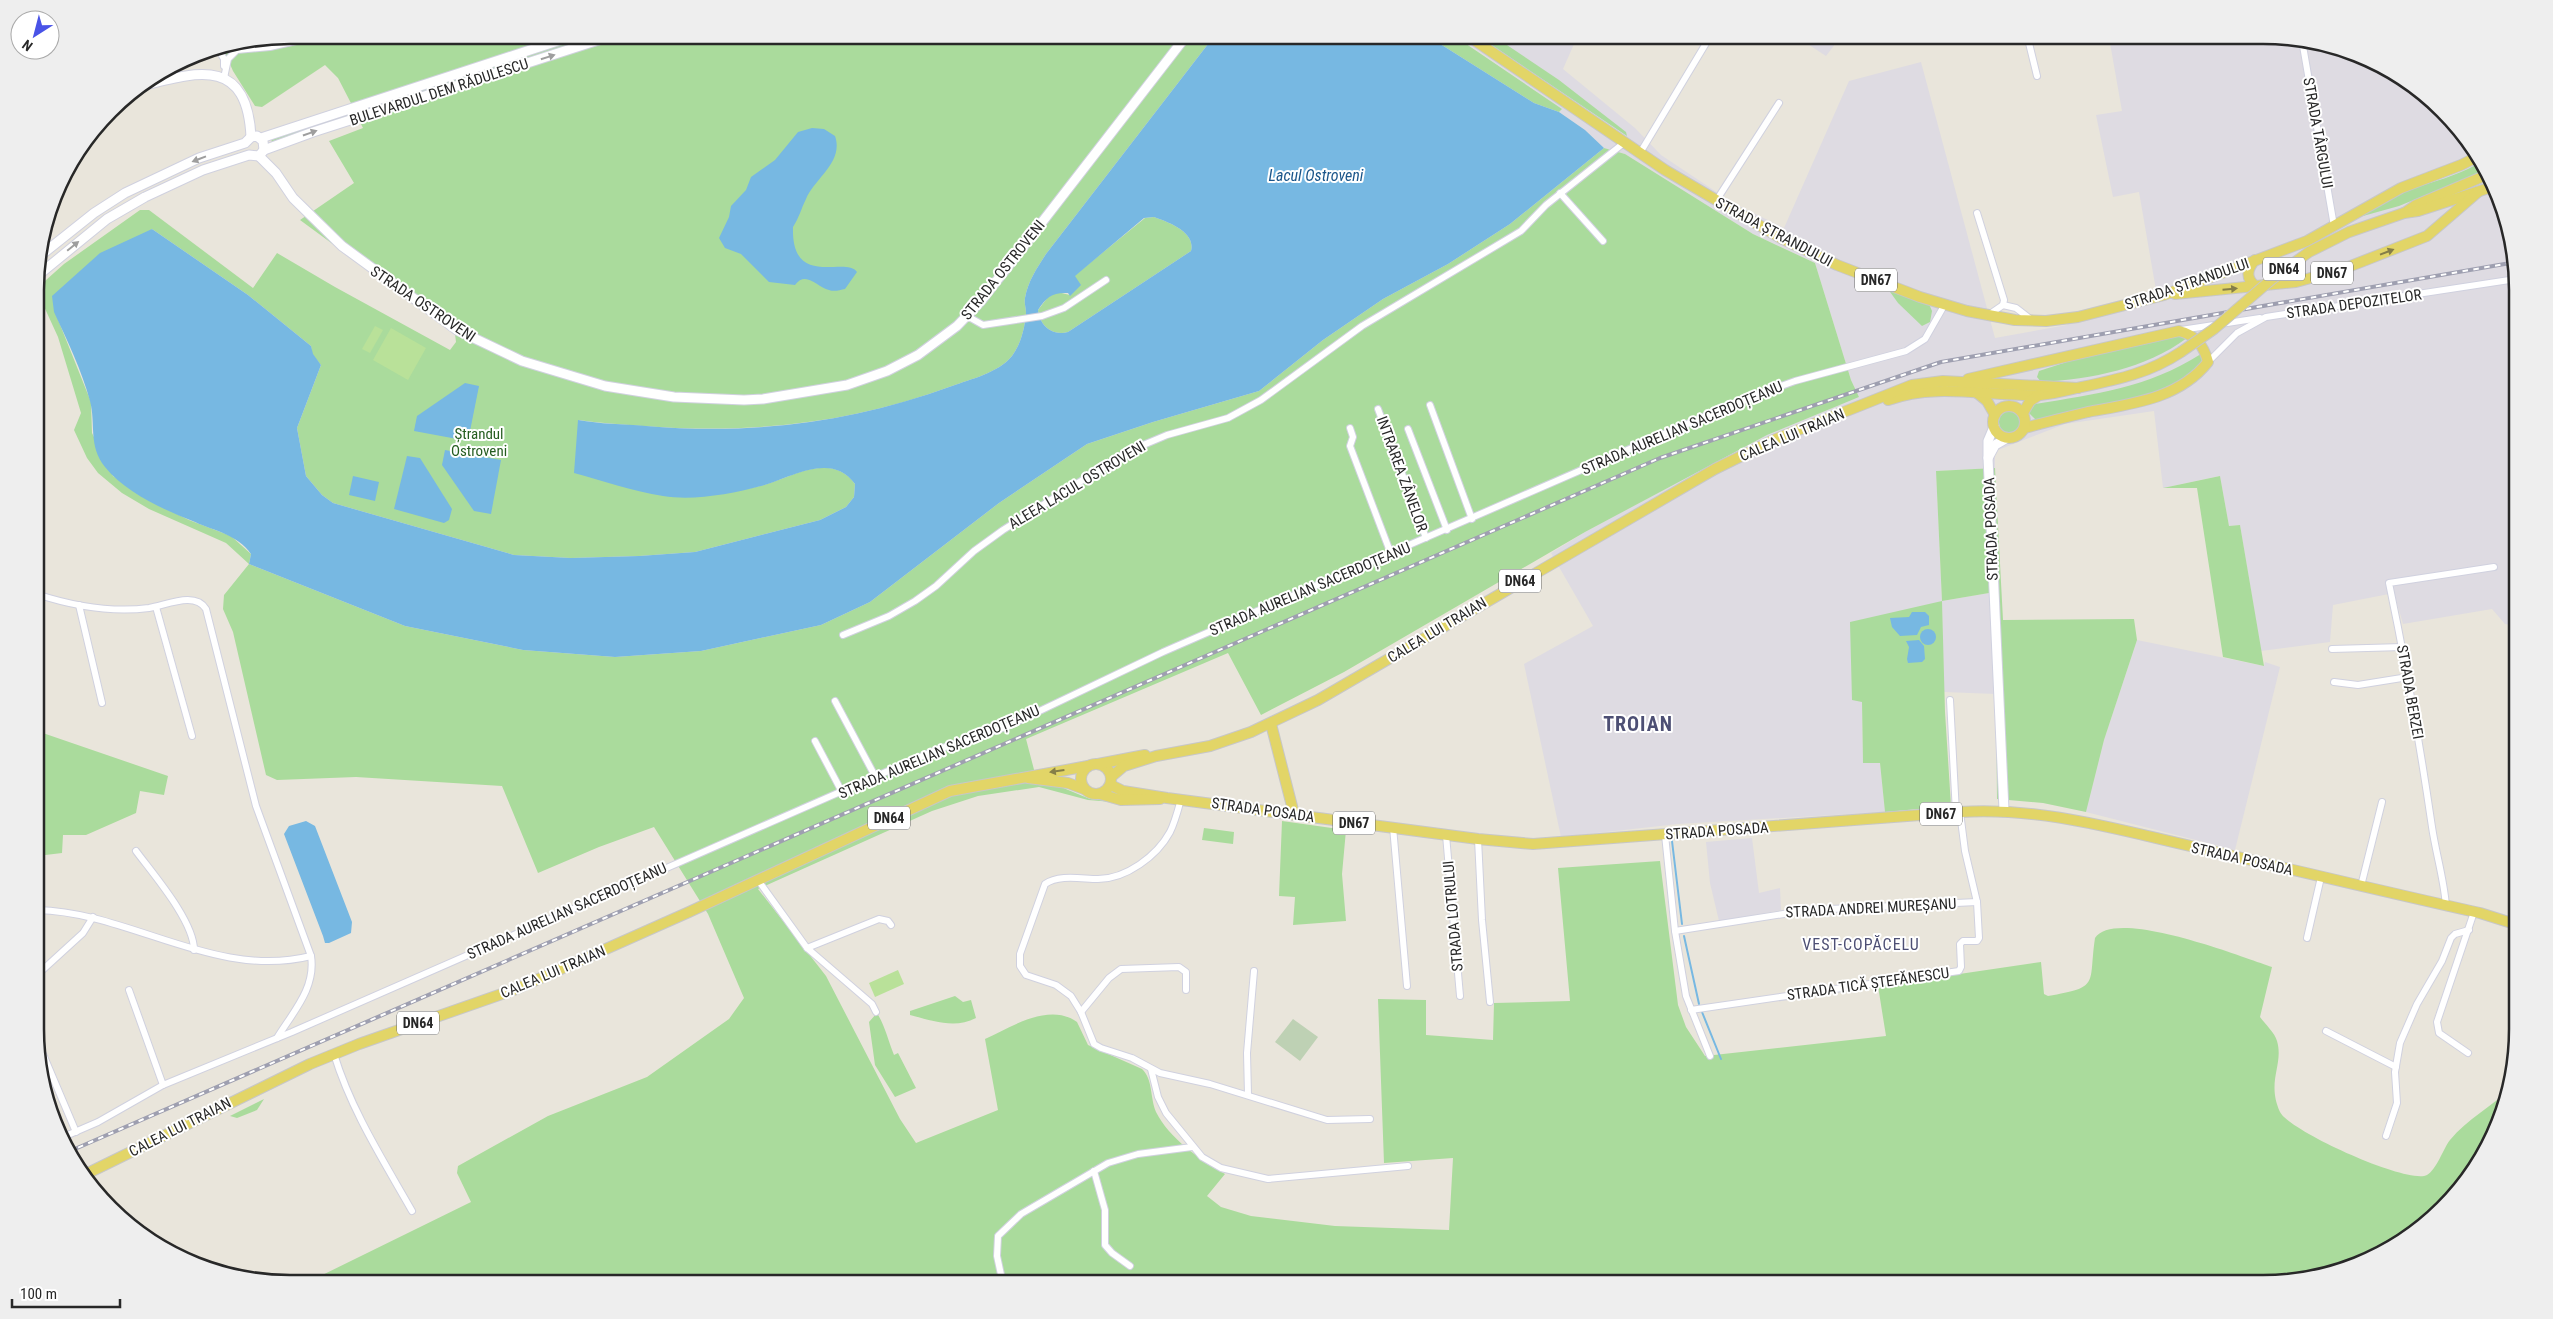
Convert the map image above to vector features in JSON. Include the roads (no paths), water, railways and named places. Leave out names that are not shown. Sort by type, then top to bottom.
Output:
[{"type":"main road","name":"STRADA ȘTRANDULUI","points":[[1480,44],[1640,153],[1716,201],[1781,238],[1837,265],[1945,304],[1987,316],[2033,321],[2078,317],[2164,295],[2299,244],[2401,188],[2461,166],[2472,160]]},
{"type":"main road","name":"CALEA LUI TRAIAN","points":[[1871,403],[1926,391],[1972,391],[2039,395],[2137,375],[2181,352],[2222,323],[2272,279],[2302,256],[2349,232],[2404,213],[2416,205],[2482,177]]},
{"type":"main road","name":"CALEA LUI TRAIAN","points":[[2404,213],[2418,212],[2488,189]]},
{"type":"main road","name":"DN67","points":[[2164,295],[2256,287],[2322,276],[2422,238],[2438,229],[2478,192]]},
{"type":"main road","points":[[2255,260],[2250,265],[2247,275],[2251,283],[2256,287]]},
{"type":"main road","points":[[1956,382],[2179,330],[2196,338],[2205,350],[2208,362],[2202,370],[2182,386],[2158,396],[2024,428]]},
{"type":"main road","points":[[2031,365],[2028,374],[2033,386]]},
{"type":"main road","name":"CALEA LUI TRAIAN","points":[[1111,781],[1124,766],[1156,756],[1210,746],[1271,724],[1341,686],[1715,469],[1776,439],[1871,403],[1891,392],[1912,385],[1956,382],[2078,388]]},
{"type":"main road","points":[[1972,391],[1987,401],[1995,415]]},
{"type":"main road","points":[[2023,413],[2030,401],[2039,395]]},
{"type":"main road","points":[[2008,406],[2014,407],[2023,413],[2025,420],[2024,428],[2019,435],[2007,438],[1999,434],[1994,427],[1995,415],[1999,410],[2008,406]]},
{"type":"main road","points":[[1271,724],[1294,814]]},
{"type":"main road","name":"CALEA LUI TRAIAN","points":[[90,1172],[334,1054],[516,989],[950,791],[1140,755],[1156,756]]},
{"type":"main road","points":[[1093,765],[1107,768],[1111,781],[1107,791],[1093,794],[1084,789],[1081,774],[1093,765]]},
{"type":"main road","name":"CALEA LUI TRAIAN","points":[[1027,777],[1068,783],[1084,789]]},
{"type":"main road","name":"STRADA POSADA","points":[[1111,781],[1122,791],[1167,798],[1478,839],[1549,844],[2004,810],[2068,818],[2477,913]]},
{"type":"main road","name":"STRADA POSADA","points":[[1100,794],[1121,800],[1167,798]]},
{"type":"main road","name":"DN67","points":[[2477,913],[2509,922]]},
{"type":"street","points":[[224,78],[228,59],[237,50],[283,44]]},
{"type":"street","name":"BULEVARDUL DEM RĂDULESCU","points":[[47,250],[94,213],[125,193],[192,161],[254,139],[548,44]]},
{"type":"street","name":"BULEVARDUL DEM RĂDULESCU","points":[[44,270],[126,207],[197,173],[259,153],[313,132],[586,44]]},
{"type":"street","name":"STRADA OSTROVENI","points":[[259,153],[276,173],[293,198],[342,246],[457,330],[522,361],[605,386],[674,397],[764,399],[847,385],[887,371],[918,355],[967,316],[1028,242],[1180,44]]},
{"type":"street","points":[[1640,153],[1706,44]]},
{"type":"street","points":[[2029,44],[2038,76]]},
{"type":"street","name":"STRADA TÂRGULUI","points":[[2303,47],[2334,226]]},
{"type":"street","points":[[221,54],[224,59],[224,78]]},
{"type":"street","points":[[158,82],[199,73],[215,74],[224,78],[236,89],[246,106],[254,139],[264,144],[259,153],[245,148],[254,139]]},
{"type":"street","points":[[1716,201],[1779,102]]},
{"type":"street","name":"ALEEA LACUL OSTROVENI","points":[[844,635],[890,616],[915,601],[936,586],[974,551],[1003,530],[1129,451],[1167,434],[1237,414],[1288,382],[1320,355],[1383,313],[1515,235],[1560,194],[1624,142]]},
{"type":"street","points":[[1560,194],[1603,241]]},
{"type":"street","points":[[1977,213],[2004,300],[2003,305]]},
{"type":"street","points":[[967,316],[983,325],[1042,316],[1064,308],[1106,280]]},
{"type":"street","name":"STRADA DEPOZITELOR","points":[[2208,362],[2238,333],[2266,317],[2509,281]]},
{"type":"street","name":"STRADA AURELIAN SACERDOȚEANU","points":[[68,1135],[163,1084],[277,1038],[876,778],[936,750],[1006,727],[1164,652],[1754,396],[1795,382],[1906,351],[1924,339],[1945,304]]},
{"type":"street","points":[[1987,316],[2003,305],[2016,308],[2033,321]]},
{"type":"street","points":[[2179,330],[2266,317]]},
{"type":"street","points":[[1430,405],[1472,519]]},
{"type":"street","name":"INTRAREA ZÂNELOR","points":[[1378,409],[1426,538]]},
{"type":"street","name":"STRADA POSADA","points":[[1994,427],[1988,441],[1988,458],[2004,810]]},
{"type":"street","points":[[1350,428],[1353,437],[1350,446],[1391,554]]},
{"type":"street","points":[[1408,429],[1447,530]]},
{"type":"street","name":"STRADA POSADA","points":[[1988,458],[1996,445],[2007,438]]},
{"type":"street","name":"STRADA BERZEI","points":[[2446,906],[2403,646],[2389,583],[2494,566]]},
{"type":"street","points":[[44,596],[79,605],[114,610],[156,607],[195,600],[206,609],[256,806],[311,956],[312,974],[309,986],[277,1038]]},
{"type":"street","points":[[79,605],[102,703]]},
{"type":"street","points":[[156,607],[192,736]]},
{"type":"street","points":[[2332,649],[2403,646]]},
{"type":"street","points":[[2334,682],[2358,686],[2408,677]]},
{"type":"street","points":[[1950,700],[1958,813]]},
{"type":"street","points":[[835,701],[876,778]]},
{"type":"street","points":[[815,741],[842,792]]},
{"type":"street","points":[[1181,799],[1165,839],[1154,852],[1139,864],[1108,879],[1069,878],[1050,881],[1045,884],[1020,954],[1020,966],[1031,978],[1063,989],[1076,1002],[1094,1044],[1132,1058],[1151,1069],[1327,1120],[1370,1119]]},
{"type":"street","points":[[2361,886],[2382,802]]},
{"type":"street","name":"STRADA ANDREI MUREȘANU","points":[[1675,931],[1810,910],[1977,902],[1958,813]]},
{"type":"street","points":[[1393,828],[1407,986]]},
{"type":"street","name":"STRADA LOTRULUI","points":[[1446,835],[1460,996]]},
{"type":"street","points":[[1665,835],[1675,931],[1691,1010],[1710,1056]]},
{"type":"street","points":[[1478,839],[1482,920],[1490,1002]]},
{"type":"street","points":[[136,851],[183,918],[194,942],[194,950]]},
{"type":"street","points":[[2307,938],[2321,877]]},
{"type":"street","points":[[758,880],[807,948],[872,1004],[876,1012]]},
{"type":"street","name":"STRADA TICĂ ȘTEFĂNESCU","points":[[1691,1010],[1959,970],[1961,967],[1960,944],[1963,941],[1977,941],[1979,938],[1977,902]]},
{"type":"street","points":[[44,910],[67,912],[93,917],[194,950],[246,960],[280,962],[311,956]]},
{"type":"street","points":[[2468,1053],[2437,1029],[2469,930],[2477,913]]},
{"type":"street","points":[[44,969],[84,933],[93,917]]},
{"type":"street","points":[[807,948],[879,919],[888,921],[891,925]]},
{"type":"street","points":[[2386,1136],[2396,1104],[2396,1067],[2400,1043],[2426,986],[2436,973],[2447,944],[2454,934],[2469,930]]},
{"type":"street","points":[[1081,1012],[1109,978],[1121,969],[1179,967],[1186,972],[1186,990]]},
{"type":"street","points":[[1246,1095],[1247,1053],[1254,971]]},
{"type":"street","points":[[129,990],[163,1084]]},
{"type":"street","points":[[2326,1031],[2396,1067]]},
{"type":"street","points":[[334,1054],[344,1084],[364,1127],[412,1210]]},
{"type":"street","points":[[46,1061],[76,1132]]},
{"type":"street","points":[[1151,1069],[1161,1105],[1180,1133],[1202,1157],[1221,1168],[1268,1180],[1408,1166]]},
{"type":"street","points":[[1001,1275],[997,1256],[998,1236],[1021,1214],[1094,1171],[1123,1157],[1192,1146]]},
{"type":"street","points":[[1094,1171],[1105,1210],[1105,1245],[1112,1253],[1130,1266]]},
{"type":"water","name":"Lacul Ostroveni","points":[[1208,44],[1440,44],[1534,103],[1559,112],[1585,130],[1604,148],[1510,224],[1448,264],[1383,299],[1323,340],[1259,391],[1153,422],[1087,444],[999,503],[870,602],[821,625],[701,651],[615,657],[523,650],[405,626],[249,564],[251,554],[240,542],[226,534],[146,500],[124,485],[105,467],[96,451],[94,443],[92,410],[87,390],[54,312],[52,296],[100,253],[152,229],[248,295],[311,346],[313,354],[321,365],[297,428],[306,476],[322,495],[333,503],[514,555],[571,558],[695,552],[820,520],[846,507],[854,497],[855,484],[845,474],[834,469],[823,468],[798,473],[761,486],[712,496],[687,498],[663,496],[618,486],[574,473],[578,420],[685,428],[763,427],[839,417],[914,399],[992,371],[1012,356],[1020,341],[1025,324],[1026,292],[1033,275],[1046,254]],"holes":[[[1154,217],[1173,225],[1189,238],[1191,251],[1068,332],[1052,331],[1044,325],[1038,310],[1044,302],[1058,293],[1068,293],[1070,296],[1081,285],[1075,276],[1144,218]]]},
{"type":"water","points":[[812,128],[824,129],[835,136],[836,154],[810,191],[793,227],[795,246],[801,258],[809,264],[820,267],[851,268],[857,272],[845,289],[837,291],[831,291],[807,279],[799,281],[795,285],[769,282],[741,254],[725,248],[719,238],[729,217],[731,206],[746,190],[751,177],[775,160],[798,132]]},
{"type":"water","points":[[465,383],[479,386],[468,441],[414,431],[417,416]]},
{"type":"water","points":[[445,450],[501,460],[491,514],[474,511],[442,465]]},
{"type":"water","points":[[407,456],[420,458],[452,509],[449,520],[444,523],[394,509]]},
{"type":"water","points":[[353,476],[379,482],[375,501],[349,495]]},
{"type":"water","points":[[1912,612],[1925,612],[1929,616],[1929,625],[1921,627],[1917,635],[1900,636],[1892,627],[1890,618],[1909,617]]},
{"type":"water","points":[[1925,629],[1931,629],[1936,634],[1934,643],[1925,645],[1920,640],[1920,634]]},
{"type":"water","points":[[1919,640],[1924,646],[1925,659],[1922,662],[1908,663],[1909,647],[1906,641]]},
{"type":"water","points":[[306,821],[315,826],[352,922],[351,933],[329,943],[325,943],[284,834],[289,826]]},
{"type":"waterway","points":[[1672,841],[1682,924]]},
{"type":"waterway","points":[[1684,936],[1699,1004]]},
{"type":"waterway","points":[[1702,1012],[1721,1059]]},
{"type":"railway","points":[[75,1149],[1660,458],[1941,362],[2508,263]]},
{"type":"district","name":"TROIAN","points":[[1638,724]]},
{"type":"district","name":"VEST-COPĂCELU","points":[[1861,944]]},
{"type":"park label","name":"Ștrandul Ostroveni","points":[[479,442]]}]
